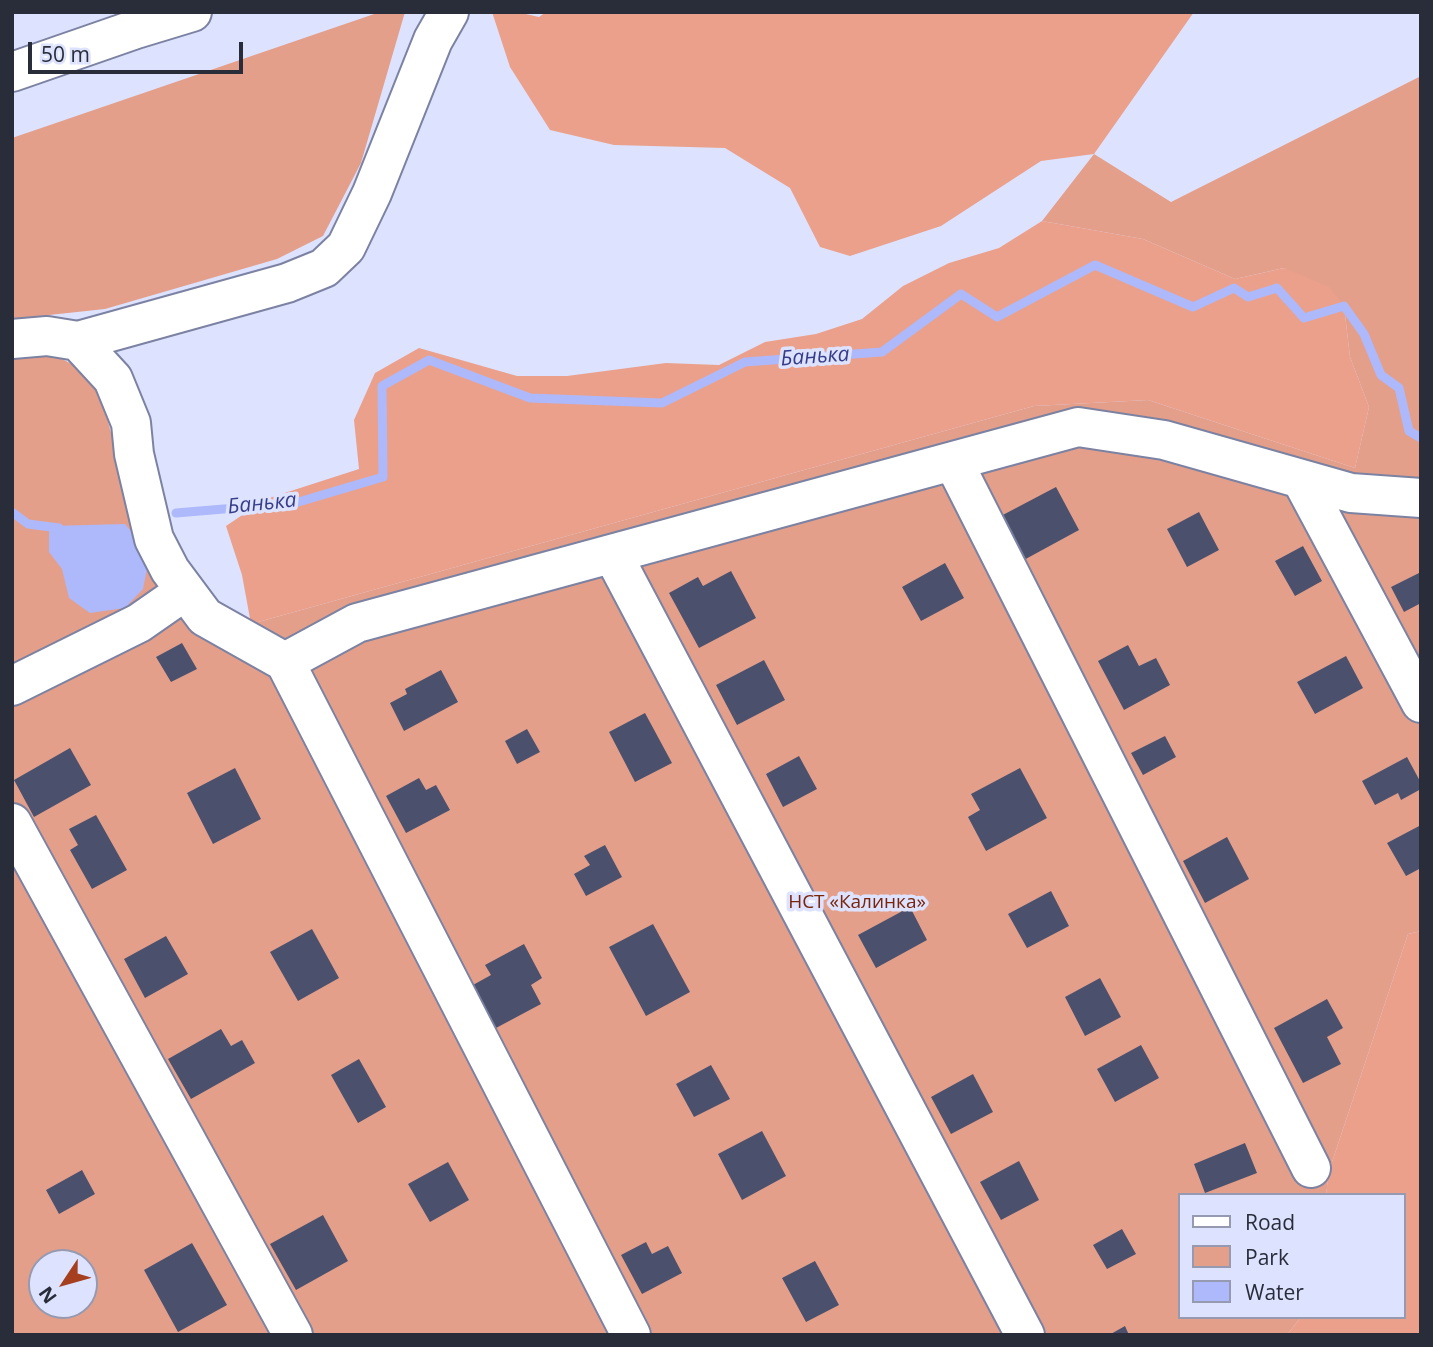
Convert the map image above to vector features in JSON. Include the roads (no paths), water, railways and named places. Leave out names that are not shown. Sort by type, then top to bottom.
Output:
[{"type":"street","points":[[12,72],[132,21],[192,12]]},
{"type":"street","points":[[12,339],[47,336],[78,341],[287,283],[324,268],[346,247],[372,193],[433,40],[449,12]]},
{"type":"street","points":[[78,341],[113,379],[131,424],[134,454],[154,539],[170,570],[205,617],[285,662],[631,1335]]},
{"type":"street","points":[[285,662],[357,623],[1078,428],[1164,440],[1351,493],[1421,498]]},
{"type":"street","points":[[953,461],[1311,1168]]},
{"type":"street","points":[[1301,479],[1421,703]]},
{"type":"street","points":[[613,555],[1025,1335]]},
{"type":"street","points":[[12,685],[139,623],[185,591]]},
{"type":"street","points":[[12,823],[293,1335]]},
{"type":"water","points":[[125,524],[140,542],[147,569],[143,589],[125,608],[90,613],[69,598],[62,569],[49,552],[49,526]]},
{"type":"waterway","name":"Банька","points":[[176,513],[295,503],[383,477],[382,386],[429,360],[530,398],[662,403],[745,362],[882,352],[961,294],[997,317],[1095,265],[1193,307],[1234,288],[1248,297],[1277,288],[1304,318],[1344,306],[1364,334],[1381,375],[1399,388],[1409,431],[1421,438]]},
{"type":"waterway","name":"Банька","points":[[12,512],[28,524],[59,528]]},
{"type":"park label","name":"НСТ «Калинка»","points":[[857,903]]}]
